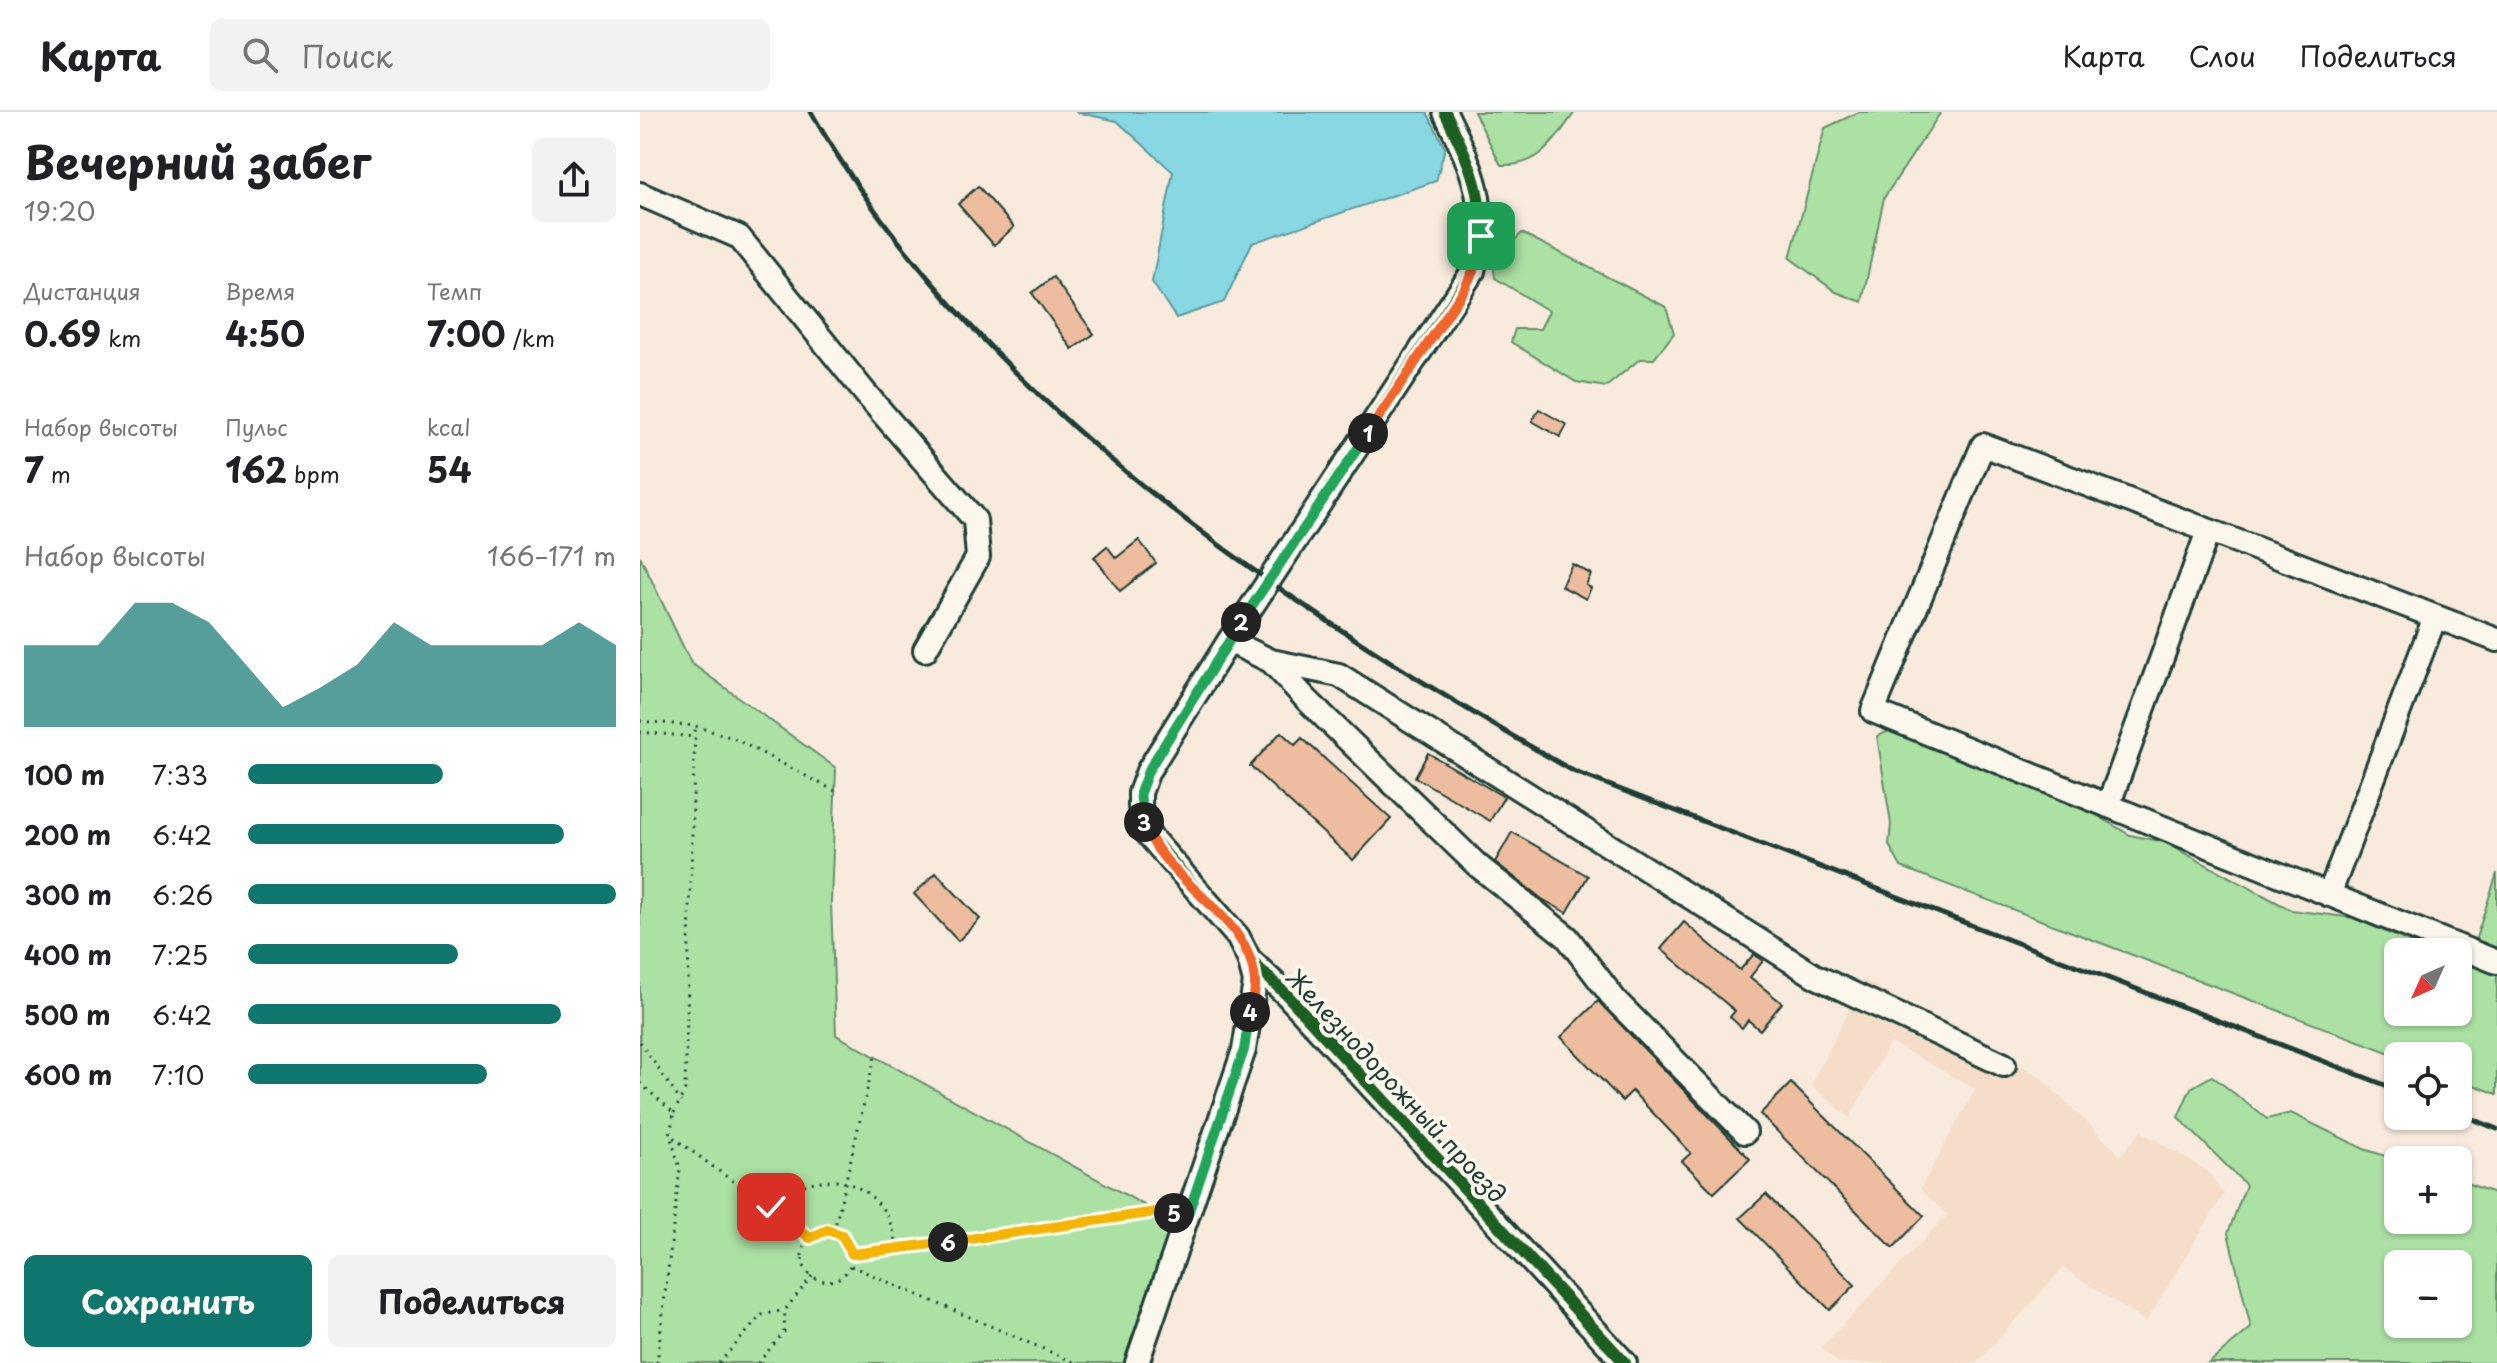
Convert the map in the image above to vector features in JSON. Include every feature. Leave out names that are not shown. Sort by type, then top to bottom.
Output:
[{"type":"street","name":"Железнодорожный проезд","points":[[1445,112],[1480,194],[1481,236],[1473,271],[1464,290],[1229,641],[1148,771],[1140,793],[1140,807],[1147,833],[1238,937],[1249,959],[1287,995],[1625,1363]]},
{"type":"street","points":[[640,194],[739,237],[866,394],[975,520],[978,557],[925,650]]},
{"type":"street","points":[[2497,640],[1983,445],[1873,711],[2497,962]]},
{"type":"street","points":[[2108,806],[2208,531]]},
{"type":"street","points":[[2329,895],[2435,617]]},
{"type":"street","points":[[1229,641],[1271,661],[1339,675],[1815,976],[2004,1065]]},
{"type":"street","points":[[1271,661],[1477,865],[1567,937],[1615,1000],[1745,1132]]},
{"type":"street","points":[[1137,1363],[1244,1050],[1255,982],[1249,959]]},
{"type":"path","points":[[640,721],[695,726],[733,738],[835,791]]},
{"type":"path","points":[[657,1363],[680,1168],[670,1135],[674,1113],[685,1090],[695,726]]},
{"type":"path","points":[[640,732],[695,737]]},
{"type":"path","points":[[640,1042],[681,1102]]},
{"type":"path","points":[[834,1231],[875,1056]]},
{"type":"path","points":[[640,1083],[674,1113]]},
{"type":"path","points":[[670,1135],[810,1238]]},
{"type":"path","points":[[771,1207],[797,1186],[814,1181],[845,1182],[878,1202],[895,1232],[897,1249]]},
{"type":"path","points":[[852,1254],[1163,1211],[1187,1217]]},
{"type":"path","points":[[834,1231],[848,1241],[852,1254],[851,1266],[835,1280],[820,1280],[812,1276],[802,1256],[810,1238],[819,1232],[834,1231]]},
{"type":"path","points":[[851,1266],[1076,1363]]},
{"type":"path","points":[[758,1363],[784,1332],[785,1310],[812,1276]]},
{"type":"path","points":[[719,1363],[762,1315],[785,1310]]},
{"type":"shaded area","points":[[1864,980],[2039,1076],[2120,1155],[2141,1131],[2208,1172],[2224,1194],[2146,1322],[2063,1268],[1977,1363],[1839,1363],[1821,1348],[1947,1215],[1920,1189],[1976,1089],[1890,1042],[1850,1118],[1811,1085]]},
{"type":"green space","points":[[1474,112],[1575,112],[1553,142],[1536,157],[1526,162],[1501,165]]},
{"type":"green space","points":[[1859,112],[1941,112],[1884,198],[1862,302],[1836,292],[1790,258],[1825,128]]},
{"type":"green space","points":[[1522,233],[1666,307],[1674,333],[1654,359],[1640,359],[1606,387],[1576,382],[1511,342],[1515,329],[1540,329],[1549,311],[1495,278],[1493,260]]},
{"type":"green space","points":[[640,556],[691,663],[836,768],[831,903],[836,1035],[1173,1221],[1128,1363],[640,1363]]},
{"type":"green space","points":[[1894,729],[2070,799],[2130,835],[2164,842],[2291,910],[2354,918],[2400,938],[2384,938],[2384,1026],[2472,1026],[2472,950],[2497,873],[2497,1094],[2472,1084],[2472,1042],[2384,1042],[2384,1051],[1901,867],[1889,845],[1891,824],[1877,736]]},
{"type":"green space","points":[[2212,1076],[2267,1119],[2291,1113],[2364,1149],[2384,1155],[2384,1234],[2472,1234],[2472,1185],[2497,1194],[2497,1363],[2209,1363],[2251,1328],[2228,1233],[2246,1185],[2178,1117],[2191,1088]]},
{"type":"water","points":[[1075,112],[1427,112],[1445,148],[1436,181],[1252,243],[1224,302],[1176,318],[1152,282],[1173,172],[1117,121]]},
{"type":"building","points":[[978,186],[1014,227],[994,245],[958,204]]},
{"type":"building","points":[[1053,277],[1094,334],[1072,349],[1032,293]]},
{"type":"building","points":[[1539,409],[1567,425],[1560,437],[1532,421]]},
{"type":"building","points":[[1139,540],[1156,563],[1120,591],[1094,557],[1107,546],[1116,558]]},
{"type":"building","points":[[1572,564],[1591,574],[1586,585],[1591,588],[1586,599],[1561,586]]},
{"type":"building","points":[[1281,732],[1295,745],[1302,738],[1391,819],[1353,860],[1250,766]]},
{"type":"building","points":[[1428,753],[1504,797],[1490,821],[1415,777]]},
{"type":"building","points":[[1512,832],[1588,876],[1567,913],[1542,899],[1495,862]]},
{"type":"building","points":[[936,873],[980,919],[958,941],[914,894]]},
{"type":"building","points":[[1684,922],[1740,970],[1754,954],[1763,961],[1750,977],[1782,1003],[1760,1030],[1748,1020],[1742,1028],[1730,1017],[1735,1011],[1661,949]]},
{"type":"building","points":[[1598,1001],[1750,1159],[1714,1193],[1682,1161],[1691,1153],[1632,1091],[1622,1101],[1561,1037]]},
{"type":"building","points":[[1791,1083],[1924,1216],[1893,1248],[1760,1114]]},
{"type":"building","points":[[1766,1194],[1855,1285],[1830,1310],[1740,1218]]},
{"type":"railway","points":[[811,112],[880,218],[961,315],[1051,406],[1148,490],[1251,569],[1467,709],[1575,772],[2384,1085]]},
{"type":"railway","points":[[2472,1119],[2497,1129]]},
{"type":"cycle path","points":[[1445,112],[1476,189],[1480,226],[1473,271],[1229,641],[1148,771],[1140,793],[1140,807],[1147,833],[1238,937],[1249,959],[1287,995],[1625,1363]]},
{"type":"route","points":[[771,1207],[810,1238],[827,1230],[842,1235],[852,1248],[852,1254],[1163,1211],[1187,1217],[1244,1050],[1255,982],[1249,959],[1238,937],[1147,833],[1140,807],[1140,793],[1148,771],[1229,641],[1464,290],[1473,271],[1481,236]]}]
